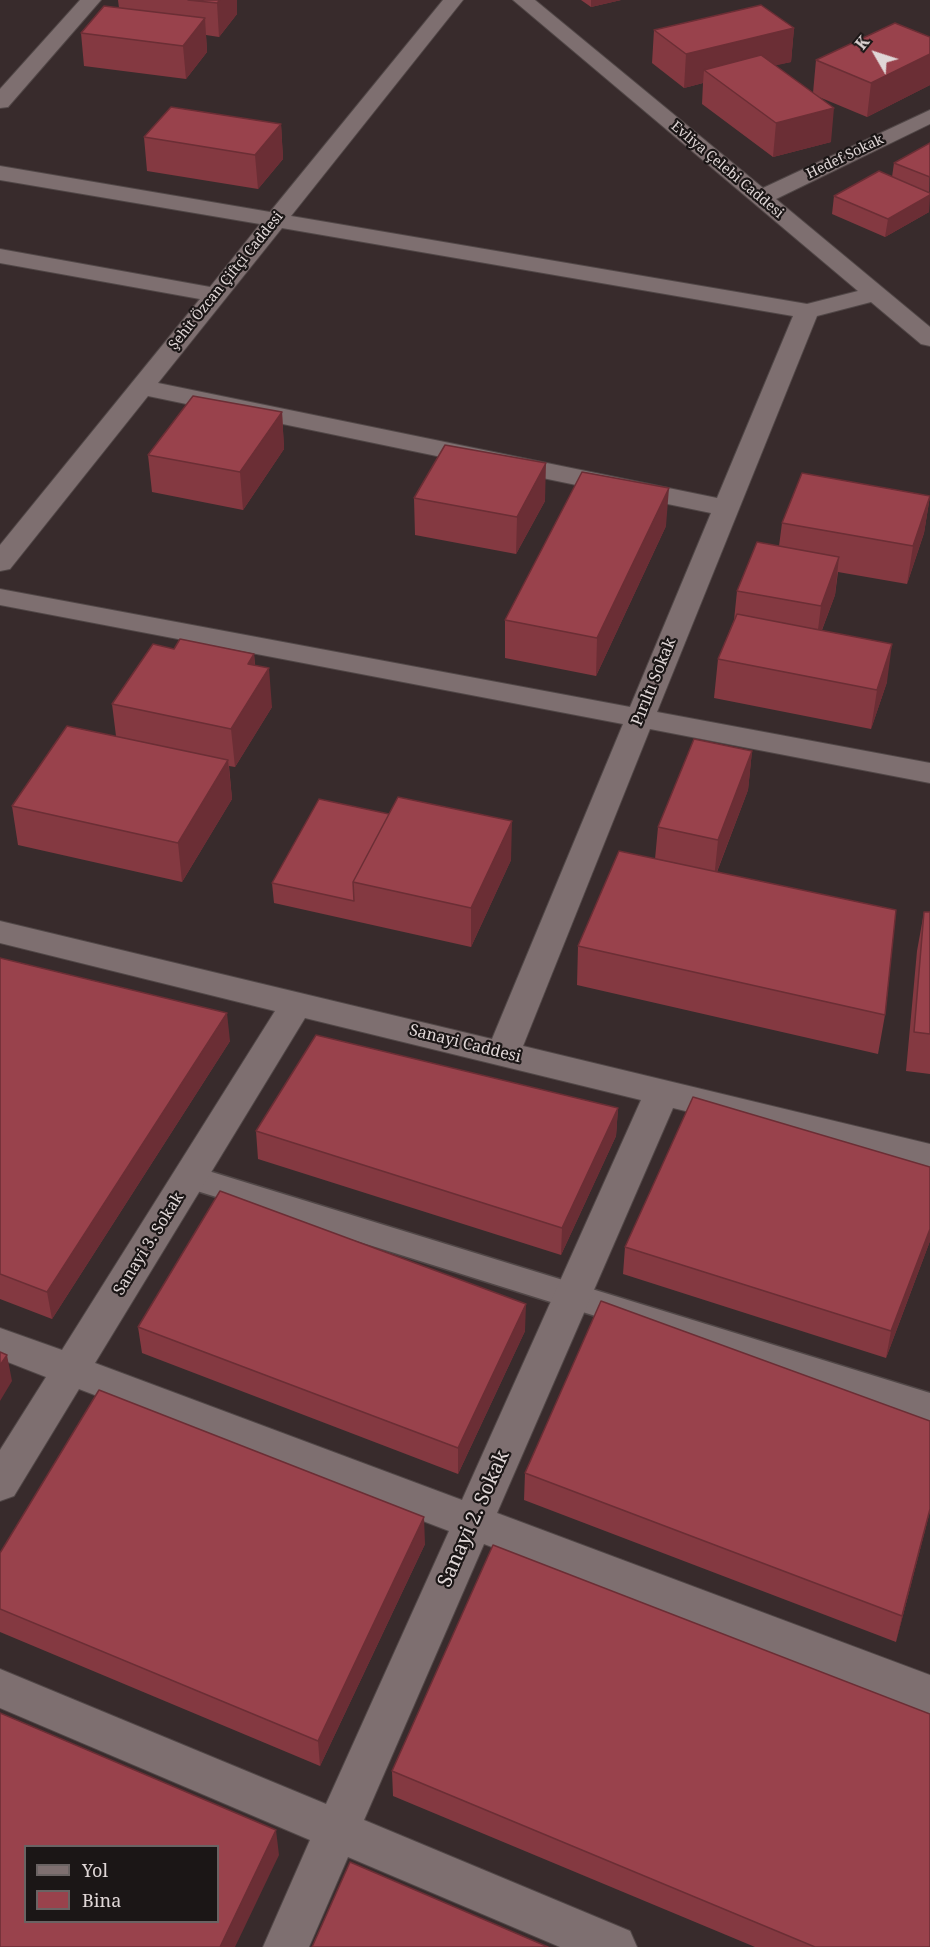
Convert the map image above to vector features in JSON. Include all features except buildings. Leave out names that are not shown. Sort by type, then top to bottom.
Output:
[{"type":"street","points":[[0,102],[91,0]]},
{"type":"street","name":"Şehit Özcan Çiftçi Caddesi","points":[[0,563],[453,0]]},
{"type":"street","name":"Evliya Çelebi Caddesi","points":[[524,0],[930,339]]},
{"type":"street","name":"Hedef Sokak","points":[[761,198],[930,116]]},
{"type":"street","points":[[0,173],[807,311],[876,294]]},
{"type":"street","points":[[0,256],[215,295]]},
{"type":"street","name":"Pırıltı Sokak","points":[[502,1053],[807,311]]},
{"type":"street","points":[[141,387],[726,508]]},
{"type":"street","points":[[0,597],[930,773]]},
{"type":"street","name":"Sanayi Caddesi","points":[[0,932],[930,1157]]},
{"type":"street","name":"Sanayi 3. Sokak","points":[[0,1484],[297,1003]]},
{"type":"street","name":"Sanayi 2. Sokak","points":[[285,1947],[662,1092]]},
{"type":"street","points":[[0,1343],[930,1695]]},
{"type":"street","points":[[0,1688],[614,1947]]},
{"type":"lane","points":[[189,1177],[930,1407]]}]
